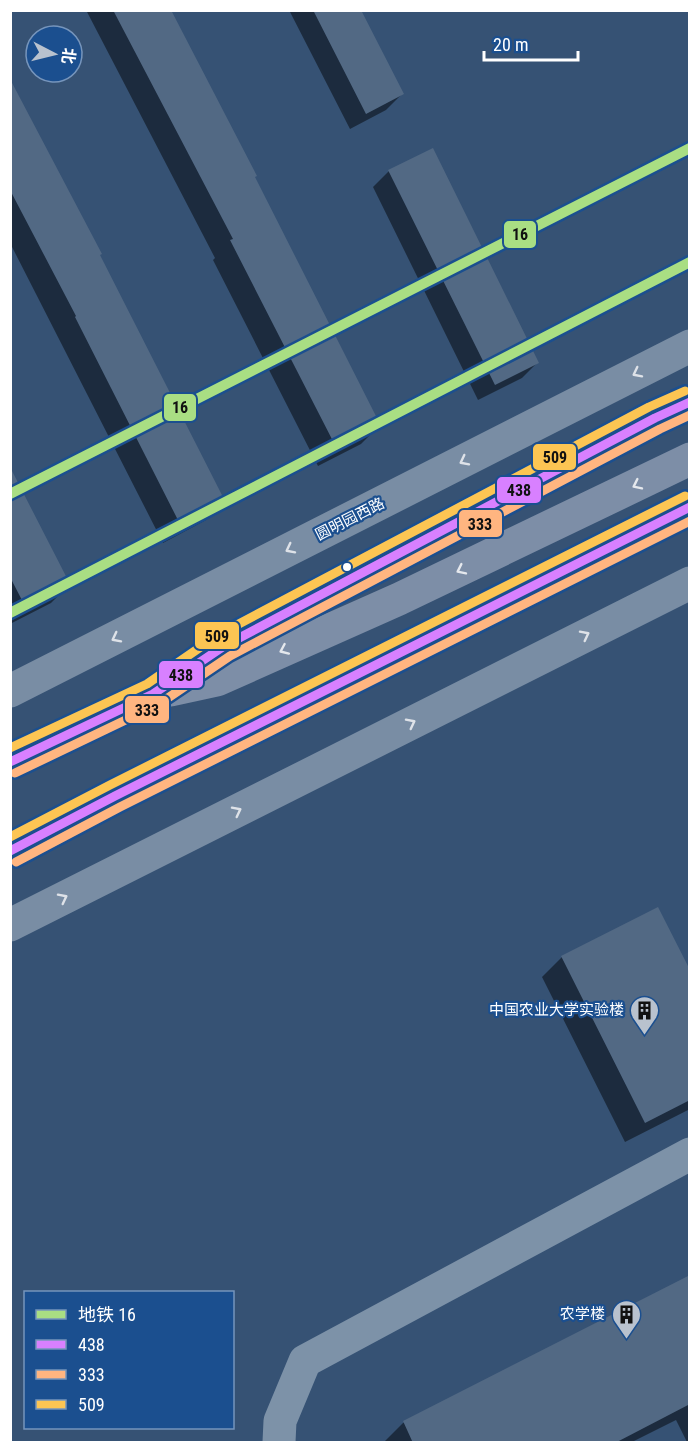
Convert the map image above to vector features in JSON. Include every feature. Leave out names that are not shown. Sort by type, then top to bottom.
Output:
[{"type":"main road","points":[[10,762],[153,694],[224,646],[645,423],[690,402]]},
{"type":"main road","points":[[153,694],[217,680],[399,599],[690,459]]},
{"type":"main road","points":[[10,851],[690,507]]},
{"type":"street","name":"圆明园西路","points":[[10,691],[690,346]]},
{"type":"street","points":[[10,925],[690,583]]},
{"type":"street","points":[[279,1443],[280,1421],[305,1361],[690,1154]]},
{"type":"building","points":[[113,10],[171,10],[257,176],[255,177],[381,426],[337,449],[230,240],[233,239]]},
{"type":"building","points":[[313,10],[361,10],[404,94],[366,114]]},
{"type":"building","points":[[10,79],[102,254],[100,255],[226,503],[181,526],[10,190]]},
{"type":"building","points":[[433,148],[539,363],[495,385],[388,170]]},
{"type":"building","points":[[10,467],[71,586],[26,608],[10,577]]},
{"type":"building","name":"中国农业大学实验楼","points":[[658,907],[690,970],[690,1100],[645,1123],[561,956]]},
{"type":"building","name":"农学楼","points":[[690,1275],[690,1404],[615,1443],[413,1443],[403,1421]]},
{"type":"metro line","name":"16","points":[[10,494],[690,148]]},
{"type":"metro line","name":"16","points":[[10,613],[690,262]]},
{"type":"transit line","name":"509","points":[[10,748],[147,684],[218,635],[649,407],[685,391]]},
{"type":"transit line","name":"438","points":[[10,762],[153,694],[224,646],[655,418],[690,402]]},
{"type":"transit line","name":"333","points":[[15,773],[159,704],[230,656],[690,415]]},
{"type":"transit line","name":"509","points":[[10,837],[685,496]]},
{"type":"transit line","name":"438","points":[[10,851],[690,507]]},
{"type":"transit line","name":"333","points":[[16,862],[120,807],[690,521]]},
{"type":"place","name":"中国农业大学实验楼","points":[[645,1036]]},
{"type":"place","name":"农学楼","points":[[626,1340]]}]
